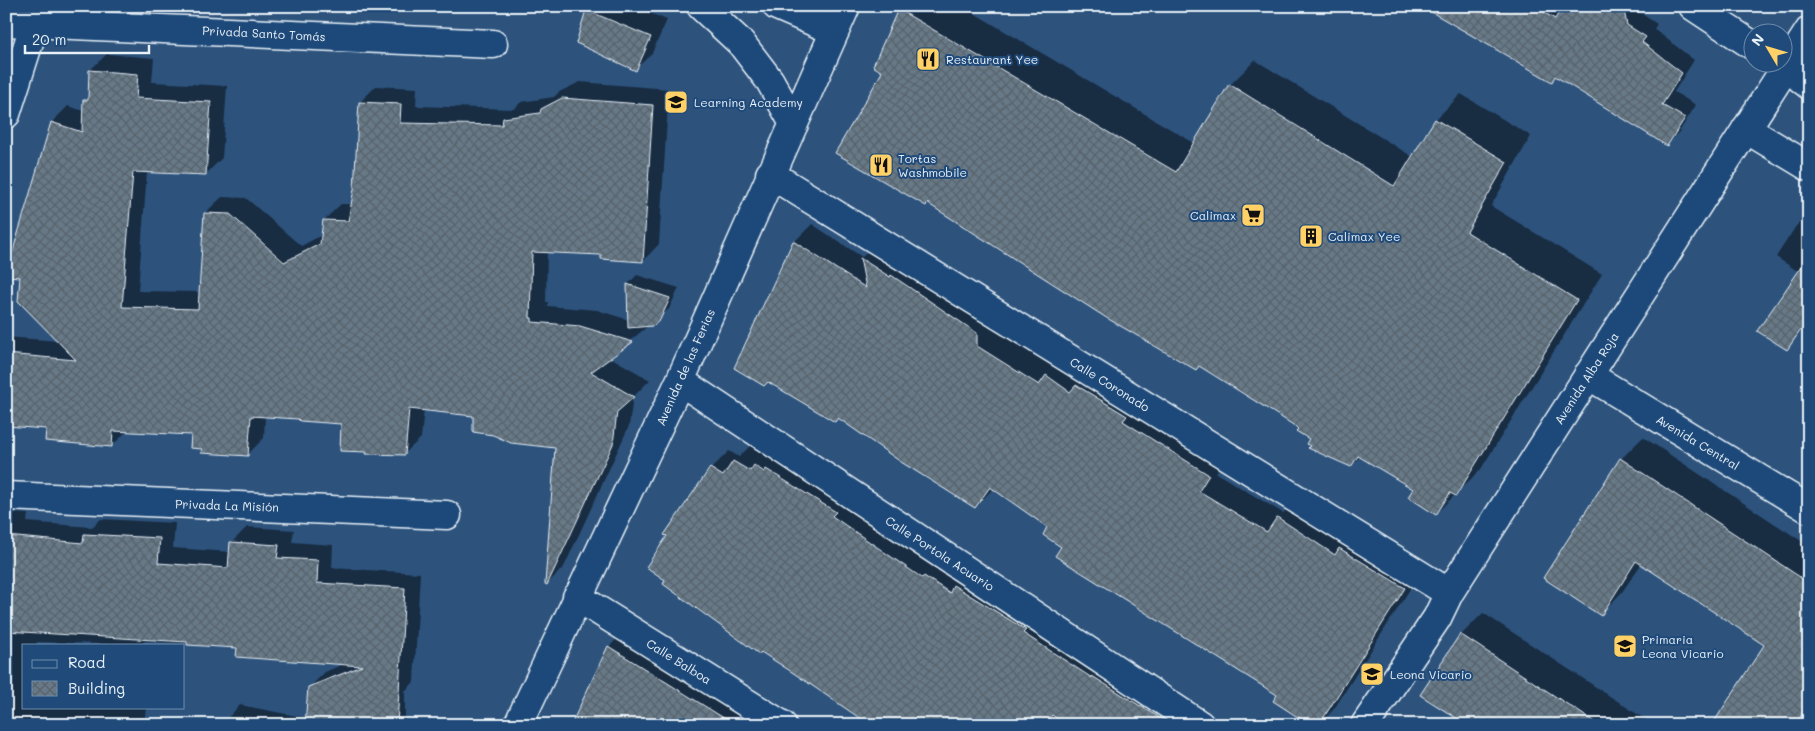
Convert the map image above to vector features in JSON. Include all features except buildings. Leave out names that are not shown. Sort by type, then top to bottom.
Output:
[{"type":"street","points":[[701,6],[741,43],[770,81],[794,124]]},
{"type":"street","points":[[777,6],[840,18]]},
{"type":"street","points":[[1693,6],[1742,38]]},
{"type":"street","name":"Avenida de las Ferias","points":[[518,725],[680,381],[840,18]]},
{"type":"street","name":"Privada Santo Tomás","points":[[6,22],[493,44]]},
{"type":"street","points":[[6,114],[35,23]]},
{"type":"street","name":"Avenida Alba Roja","points":[[1792,52],[1809,31]]},
{"type":"street","name":"Avenida Alba Roja","points":[[1365,725],[1437,618],[1449,593],[1746,129],[1778,72]]},
{"type":"street","points":[[1792,72],[1809,86]]},
{"type":"street","points":[[1746,129],[1809,167]]},
{"type":"street","name":"Calle Coronado","points":[[770,174],[1449,593]]},
{"type":"street","name":"Avenida Central","points":[[1588,375],[1809,509]]},
{"type":"street","name":"Calle Portola Acuario","points":[[680,381],[1200,725]]},
{"type":"street","name":"Privada La Misión","points":[[6,496],[448,515]]},
{"type":"street","name":"Calle Balboa","points":[[577,597],[782,725]]},
{"type":"place","name":"Restaurant Yee","points":[[928,59]]},
{"type":"place","name":"Learning Academy","points":[[676,102]]},
{"type":"place","name":"Tortas Washmobile","points":[[881,165]]},
{"type":"place","name":"Calimax","points":[[1253,215]]},
{"type":"place","name":"Calimax Yee","points":[[1311,236]]},
{"type":"place","name":"Primaria Leona Vicario","points":[[1625,646]]},
{"type":"place","name":"Leona Vicario","points":[[1372,674]]}]
